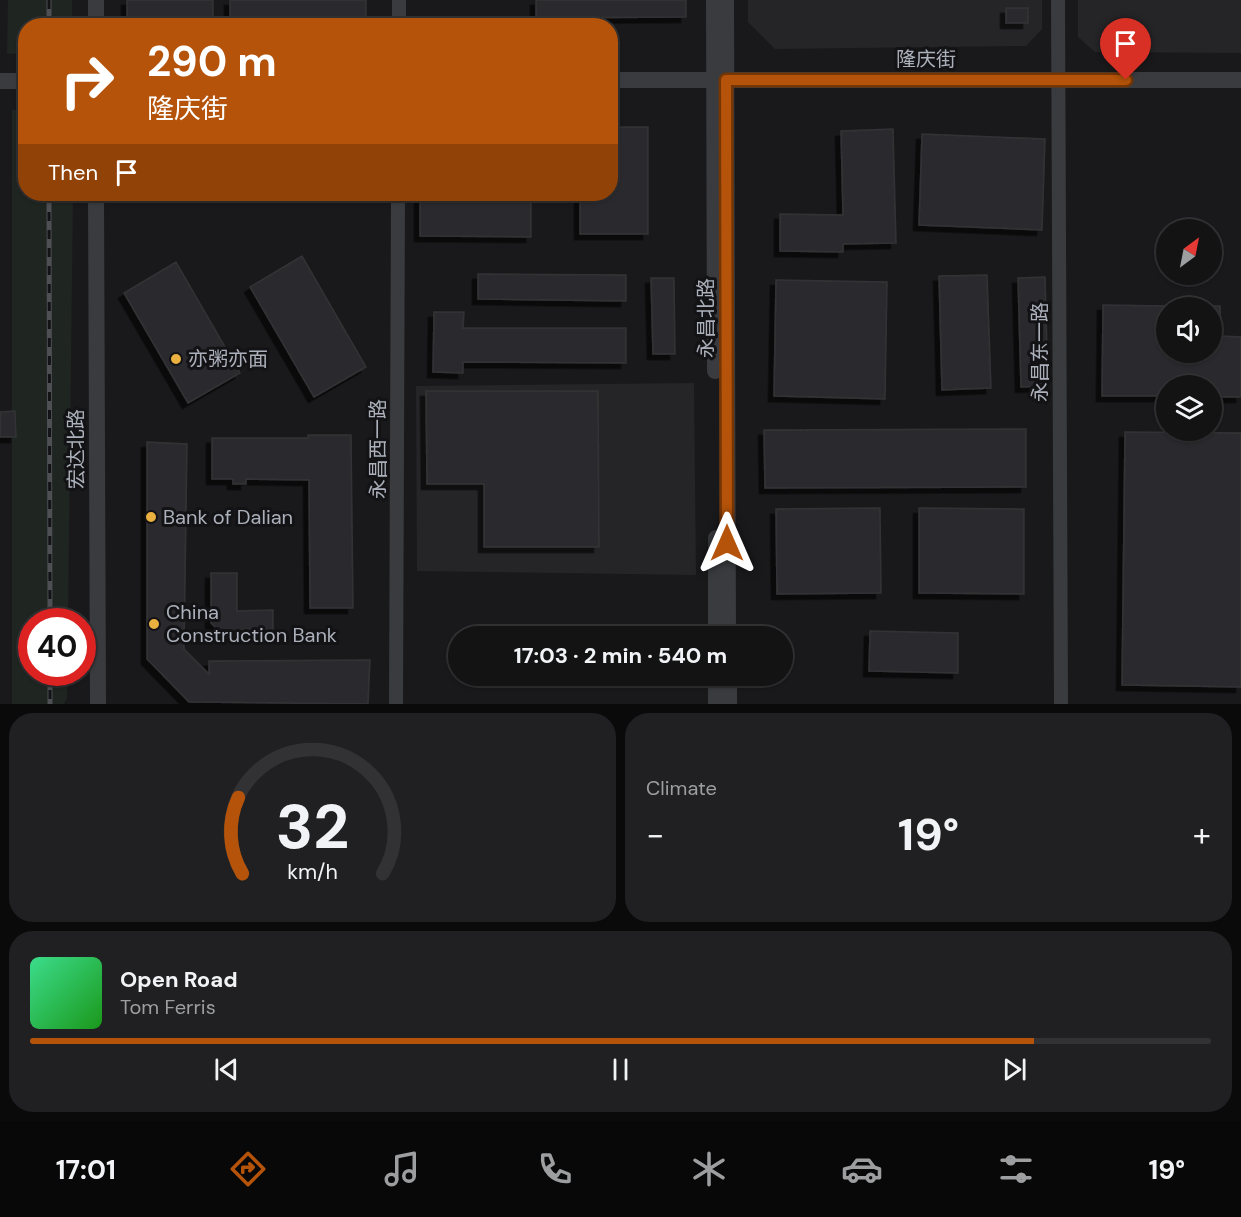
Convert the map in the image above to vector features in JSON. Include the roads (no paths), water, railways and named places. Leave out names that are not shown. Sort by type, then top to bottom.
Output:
[{"type":"street","points":[[96,0],[96,18]]},
{"type":"street","points":[[399,0],[399,18]]},
{"type":"street","name":"永昌北路","points":[[714,0],[720,80],[728,626]]},
{"type":"street","name":"永昌北路","points":[[716,626],[720,80],[726,0]]},
{"type":"street","name":"永昌东一路","points":[[1058,0],[1061,704]]},
{"type":"street","name":"隆庆街","points":[[618,80],[1241,80]]},
{"type":"street","points":[[0,81],[18,81]]},
{"type":"street","name":"宏达北路","points":[[96,201],[98,704]]},
{"type":"street","name":"永昌西一路","points":[[396,704],[398,201]]},
{"type":"street","points":[[716,686],[716,704]]},
{"type":"street","points":[[729,686],[729,704]]},
{"type":"railway","points":[[49,0],[49,18]]},
{"type":"railway","points":[[49,201],[50,608]]},
{"type":"railway","points":[[50,686],[50,704]]},
{"type":"place","name":"亦粥亦面","points":[[176,359]]},
{"type":"place","name":"Bank of Dalian","points":[[151,517]]},
{"type":"place","name":"China Construction Bank","points":[[154,624]]}]
